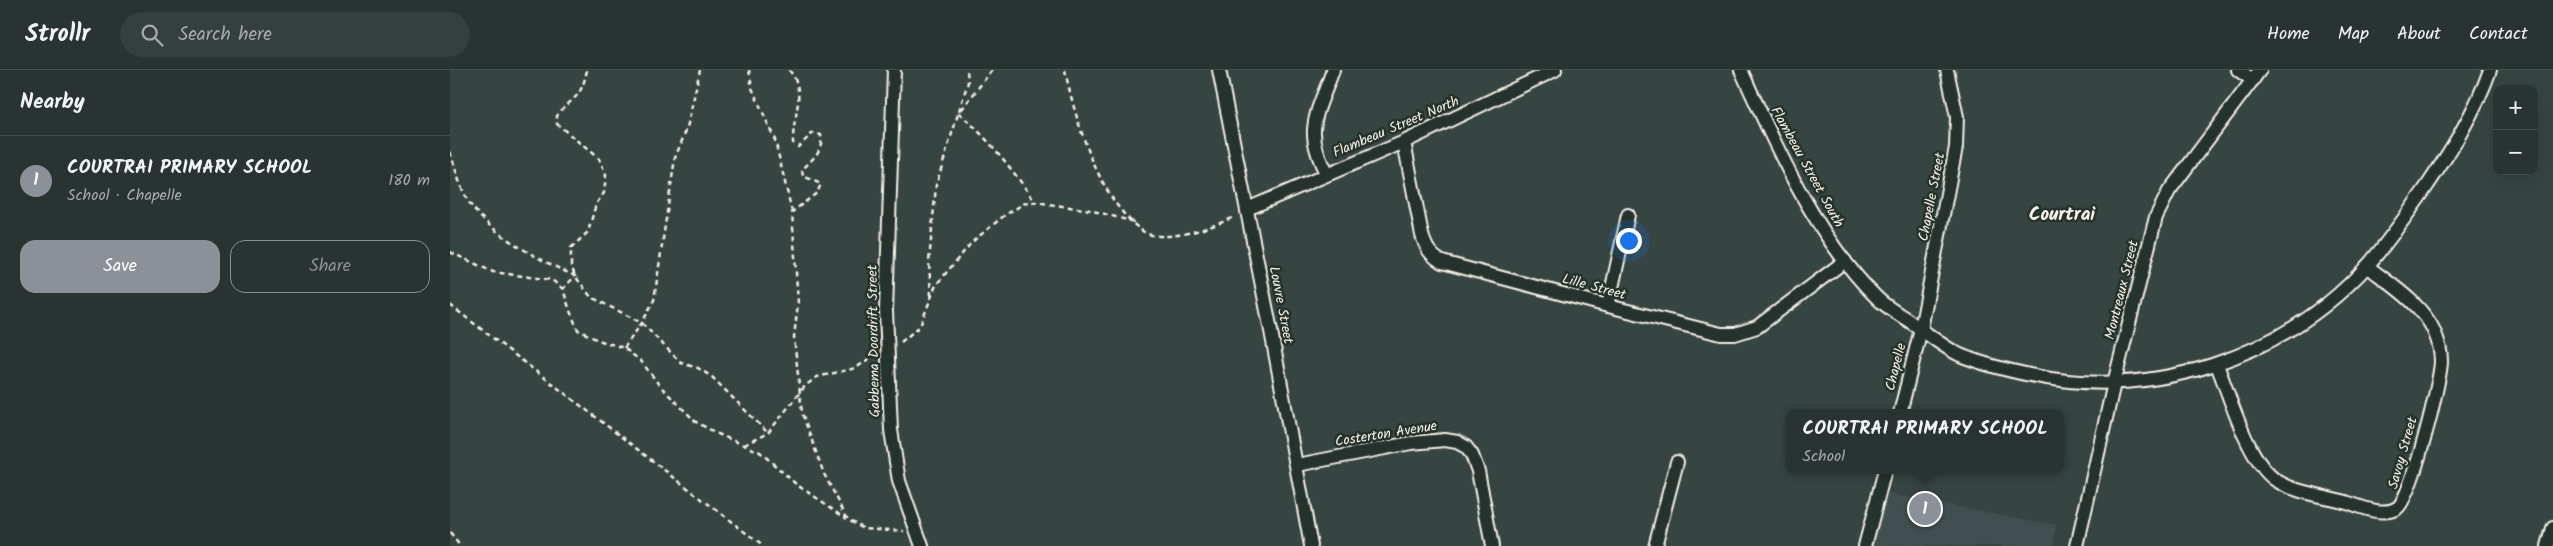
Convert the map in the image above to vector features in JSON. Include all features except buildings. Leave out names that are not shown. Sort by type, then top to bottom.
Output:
[{"type":"street","name":"Gabbema Doordrift Street","points":[[894,70],[886,310],[892,439],[899,481],[915,531],[922,546]]},
{"type":"street","name":"Louvre Street","points":[[1219,70],[1311,546]]},
{"type":"street","points":[[1326,174],[1316,153],[1313,129],[1333,70]]},
{"type":"street","name":"Flambeau Street North","points":[[1247,208],[1404,142],[1555,70]]},
{"type":"street","name":"Flambeau Street South","points":[[1741,70],[1815,219],[1845,261],[1878,300],[1957,354],[2000,369],[2043,378],[2085,383],[2114,383],[2156,379],[2217,365],[2253,350],[2288,330],[2322,306],[2367,266],[2396,231],[2442,164],[2480,97],[2490,70]]},
{"type":"street","name":"Chapelle Street","points":[[1921,329],[1956,147],[1957,117],[1947,70]]},
{"type":"street","points":[[2238,70],[2256,75]]},
{"type":"street","name":"Montreaux Street","points":[[2077,546],[2114,383],[2151,236],[2163,202],[2256,75]]},
{"type":"street","name":"Lille Street","points":[[1404,142],[1426,248],[1434,257],[1442,262],[1721,334],[1744,332],[1757,327],[1845,261]]},
{"type":"street","points":[[1608,306],[1628,215]]},
{"type":"street","name":"Savoy Street","points":[[2217,365],[2250,446],[2258,460],[2276,480],[2290,486],[2369,509],[2389,511],[2398,508],[2405,500],[2427,429],[2441,362],[2439,347],[2428,319],[2403,295],[2367,266]]},
{"type":"street","name":"Chapelle","points":[[1901,409],[1921,329]]},
{"type":"street","name":"Costerton Avenue","points":[[1296,465],[1411,443],[1445,440],[1457,442],[1466,447],[1472,455],[1478,471],[1492,546]]},
{"type":"street","points":[[1654,546],[1677,462]]},
{"type":"street","points":[[1865,546],[1884,474]]},
{"type":"street","points":[[2548,546],[2553,528]]},
{"type":"path","points":[[587,70],[583,88],[575,101],[557,115],[556,124],[599,159],[606,175],[604,193],[596,204],[588,232],[571,248],[571,264],[575,276],[591,297],[642,323],[681,363],[698,368],[712,377],[768,433]]},
{"type":"path","points":[[624,348],[642,323],[654,300],[675,158],[687,128],[700,70]]},
{"type":"path","points":[[749,70],[752,88],[775,140],[792,212],[798,302],[794,337],[798,391],[802,413],[824,474],[848,519]]},
{"type":"path","points":[[789,70],[796,79],[799,94],[792,134],[793,143],[798,147],[813,133],[821,136],[822,146],[817,156],[802,170],[803,176],[821,184],[820,190],[792,212]]},
{"type":"path","points":[[931,296],[929,262],[936,185],[968,82],[967,70]]},
{"type":"path","points":[[958,113],[992,70]]},
{"type":"path","points":[[1065,70],[1077,125],[1089,153],[1110,193],[1144,232],[1161,237],[1224,222],[1247,208]]},
{"type":"path","points":[[958,113],[979,130],[1018,177],[1035,202]]},
{"type":"path","points":[[450,152],[466,198],[489,225],[517,246],[575,276]]},
{"type":"path","points":[[744,445],[768,433],[785,413],[798,391],[817,377],[856,368],[887,346],[900,342],[920,326],[936,285],[972,242],[1004,215],[1025,203],[1035,202],[1107,214],[1134,222]]},
{"type":"path","points":[[450,252],[494,272],[552,280],[563,289],[578,330],[598,340],[624,348],[641,361],[660,386],[696,422],[760,452],[797,485],[864,528],[915,531]]},
{"type":"path","points":[[563,289],[575,276]]},
{"type":"path","points":[[450,305],[763,546]]},
{"type":"path","points":[[450,533],[460,546]]},
{"type":"shaded area","points":[[1884,493],[2056,525],[2054,546],[1871,546]]},
{"type":"place","name":"COURTRAI PRIMARY SCHOOL","points":[[1925,509]]},
{"type":"district","name":"Courtrai","points":[[2062,215]]}]
